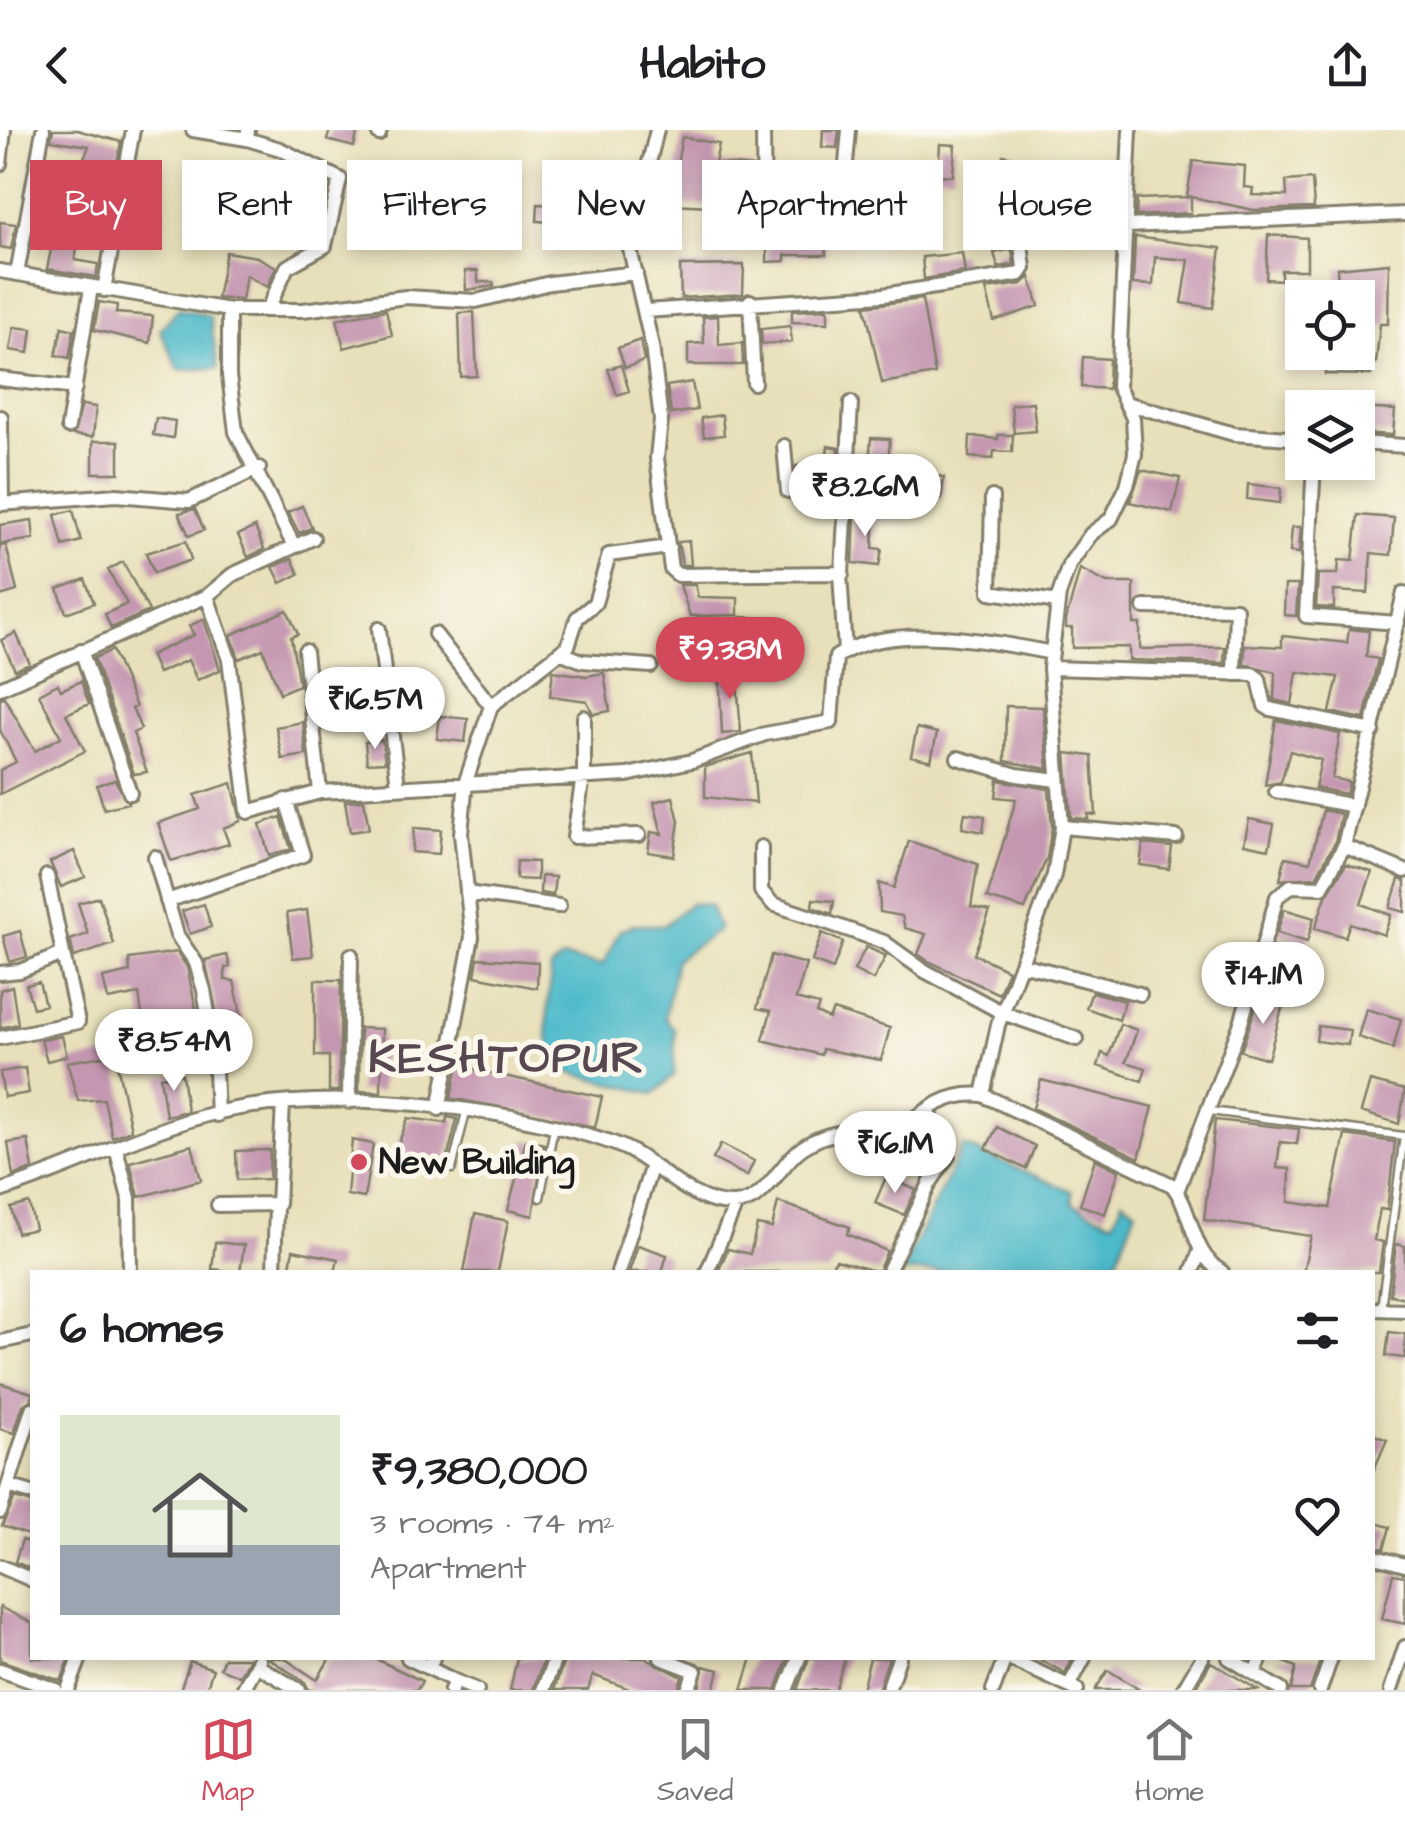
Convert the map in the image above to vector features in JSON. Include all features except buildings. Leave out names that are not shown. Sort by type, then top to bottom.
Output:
[{"type":"street","points":[[0,164],[4,130]]},
{"type":"street","points":[[18,274],[43,130]]},
{"type":"street","points":[[68,426],[133,130]]},
{"type":"street","points":[[193,130],[248,135],[340,179],[324,246],[288,267],[268,309]]},
{"type":"street","points":[[657,130],[630,244],[645,311],[661,420],[658,458],[670,569],[678,575],[842,574]]},
{"type":"street","points":[[764,130],[764,160]]},
{"type":"street","points":[[846,160],[849,130]]},
{"type":"street","points":[[1128,178],[1130,130]]},
{"type":"street","points":[[1128,226],[1405,214]]},
{"type":"street","points":[[645,311],[882,295],[1020,274],[1024,268],[1023,250]]},
{"type":"street","points":[[983,1095],[1003,1014],[1054,875],[1062,827],[1050,668],[1058,602],[1069,565],[1091,534],[1112,519],[1128,486],[1135,454],[1129,404],[1118,387],[1125,250]]},
{"type":"street","points":[[0,271],[229,310],[406,297],[476,302],[550,283],[636,273]]},
{"type":"street","points":[[750,301],[754,383]]},
{"type":"street","points":[[229,310],[229,376],[236,432],[258,468],[294,546]]},
{"type":"street","points":[[0,379],[74,388]]},
{"type":"street","points":[[845,652],[842,574],[851,403]]},
{"type":"street","points":[[1129,404],[1234,434],[1285,438]]},
{"type":"street","points":[[1,417],[1,504],[116,496],[189,502],[258,468]]},
{"type":"street","points":[[1375,443],[1405,446]]},
{"type":"street","points":[[784,446],[788,491],[848,502]]},
{"type":"street","points":[[1313,480],[1306,616],[1398,622]]},
{"type":"street","points":[[992,497],[990,592],[1058,602]]},
{"type":"street","points":[[0,688],[207,596],[232,574],[314,538]]},
{"type":"street","points":[[439,1109],[472,937],[461,834],[466,781],[491,706],[562,654],[577,618],[595,603],[609,555],[670,547]]},
{"type":"street","points":[[1177,1191],[1210,1111],[1276,897],[1291,886],[1322,887],[1344,846],[1404,593]]},
{"type":"street","points":[[207,596],[229,659],[246,808],[253,812],[320,792],[627,774],[692,761],[765,734],[831,722],[834,661],[845,652],[913,636],[944,636],[1052,653]]},
{"type":"street","points":[[1144,607],[1236,610],[1234,674]]},
{"type":"street","points":[[379,630],[398,786]]},
{"type":"street","points":[[435,634],[491,706]]},
{"type":"street","points":[[82,650],[130,793]]},
{"type":"street","points":[[304,651],[320,792]]},
{"type":"street","points":[[562,654],[582,662],[652,666]]},
{"type":"street","points":[[1050,668],[1257,675],[1264,706],[1270,709],[1374,730]]},
{"type":"street","points":[[584,718],[584,776],[574,837],[640,835]]},
{"type":"street","points":[[958,758],[1017,775],[1058,780]]},
{"type":"street","points":[[1276,792],[1354,806]]},
{"type":"street","points":[[167,901],[303,855],[286,800]]},
{"type":"street","points":[[1062,827],[1176,837]]},
{"type":"street","points":[[1344,846],[1405,871]]},
{"type":"street","points":[[761,848],[762,891],[773,904],[884,942],[922,970],[1003,1014],[1076,1039]]},
{"type":"street","points":[[155,858],[177,935],[196,963],[204,990],[214,1050],[218,1114]]},
{"type":"street","points":[[0,1038],[78,1022],[47,876]]},
{"type":"street","points":[[468,892],[559,906]]},
{"type":"street","points":[[0,972],[20,971],[63,954]]},
{"type":"street","points":[[348,1102],[352,955]]},
{"type":"street","points":[[1022,964],[1140,994]]},
{"type":"street","points":[[0,1191],[218,1114],[283,1104],[370,1101],[554,1126],[630,1150],[714,1202],[736,1204],[760,1195],[800,1149],[824,1135],[864,1129],[897,1133],[928,1110],[964,1093],[983,1095],[1172,1184],[1184,1200],[1200,1251],[1220,1270]]},
{"type":"street","points":[[274,1270],[283,1104]]},
{"type":"street","points":[[889,1270],[930,1182],[948,1156],[928,1110]]},
{"type":"street","points":[[116,1148],[129,1198],[130,1270]]},
{"type":"street","points":[[619,1270],[652,1165]]},
{"type":"street","points":[[708,1270],[736,1204]]},
{"type":"street","points":[[218,1205],[276,1207]]},
{"type":"street","points":[[1193,1270],[1200,1251]]},
{"type":"street","points":[[1376,1310],[1405,1310]]},
{"type":"street","points":[[0,1342],[30,1335]]},
{"type":"street","points":[[0,1512],[30,1415]]},
{"type":"street","points":[[8,1486],[30,1492]]},
{"type":"street","points":[[1375,1557],[1405,1565]]},
{"type":"street","points":[[0,1566],[30,1579]]},
{"type":"street","points":[[1391,1690],[1405,1647]]},
{"type":"street","points":[[68,1690],[79,1660]]},
{"type":"street","points":[[543,1690],[554,1660]]},
{"type":"street","points":[[666,1660],[695,1671],[688,1690]]},
{"type":"street","points":[[786,1690],[797,1660]]},
{"type":"street","points":[[888,1690],[898,1660]]},
{"type":"street","points":[[993,1690],[1006,1660]]},
{"type":"street","points":[[1011,1660],[1068,1687],[1083,1660]]},
{"type":"street","points":[[1183,1690],[1201,1660]]},
{"type":"street","points":[[1233,1660],[1281,1690]]},
{"type":"street","points":[[1255,1672],[1260,1660]]},
{"type":"street","points":[[1320,1690],[1331,1660]]},
{"type":"street","points":[[243,1690],[258,1661],[299,1690]]},
{"type":"street","points":[[431,1663],[453,1686],[477,1690]]},
{"type":"street","points":[[0,1670],[56,1690]]},
{"type":"lane","points":[[1210,1111],[1404,1136],[1404,1162],[1376,1310]]},
{"type":"lane","points":[[452,1169],[466,1112]]},
{"type":"lane","points":[[540,1198],[554,1126]]},
{"type":"lane","points":[[1391,1234],[1405,1236]]},
{"type":"water","points":[[179,308],[210,316],[218,368],[179,370],[160,330]]},
{"type":"water","points":[[690,903],[710,906],[719,930],[676,959],[665,1018],[675,1030],[674,1075],[654,1094],[559,1070],[548,1034],[551,968],[562,958],[603,965],[620,930],[636,924],[664,926]]},
{"type":"water","points":[[963,1146],[1072,1191],[1073,1204],[1113,1222],[1123,1200],[1136,1210],[1113,1270],[902,1270]]},
{"type":"place","name":"New Building","points":[[359,1162]]},
{"type":"district","name":"KESHTOPUR","points":[[507,1059]]}]
